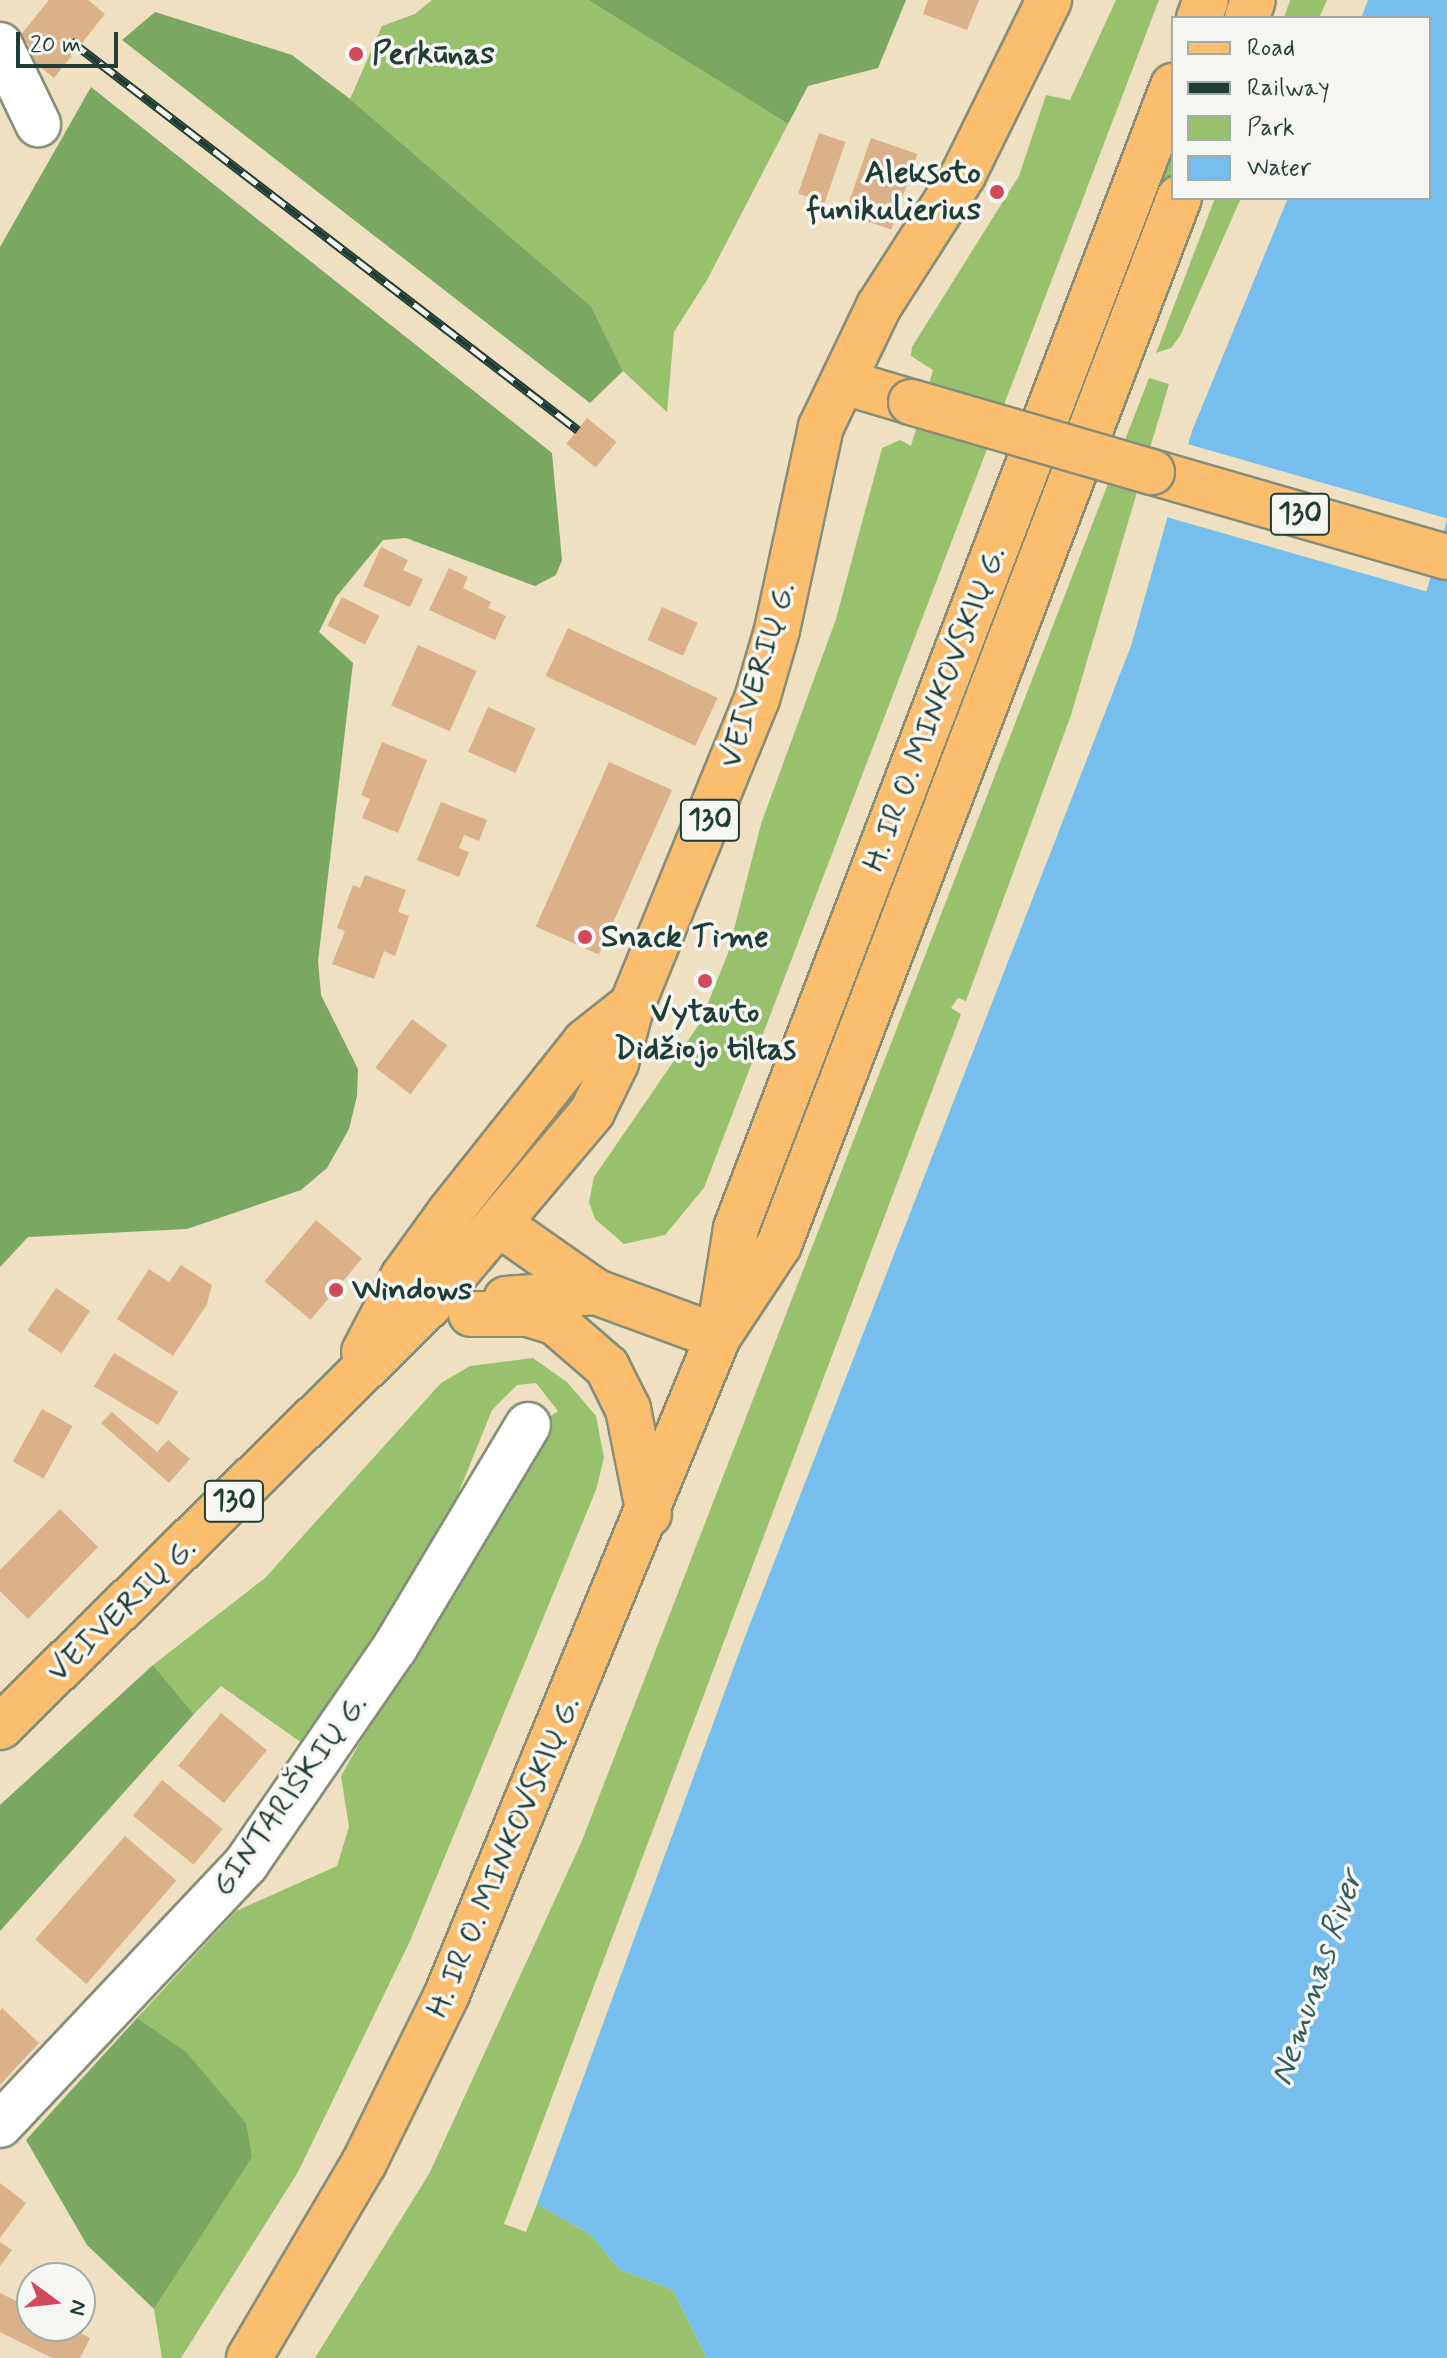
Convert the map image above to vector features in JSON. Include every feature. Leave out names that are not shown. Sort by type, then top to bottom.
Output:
[{"type":"main road","name":"VEIVERIŲ G.","points":[[0,1727],[345,1392],[499,1224],[592,1112],[616,1063],[632,1005],[757,699],[821,427],[879,306],[963,175],[1049,0]]},
{"type":"main road","name":"H. IR O. MINKOVSKIŲ G.","points":[[249,2358],[364,2163],[447,1994],[649,1514],[718,1337],[736,1228],[1171,91]]},
{"type":"main road","name":"H. IR O. MINKOVSKIŲ G.","points":[[718,1337],[779,1245],[1178,200]]},
{"type":"main road","name":"130","points":[[844,382],[1447,557]]},
{"type":"main road","name":"VEIVERIŲ G.","points":[[345,1392],[403,1277],[585,1042],[632,1005]]},
{"type":"main road","points":[[403,1277],[499,1224],[596,1292],[718,1337]]},
{"type":"main road","points":[[345,1392],[496,1301],[532,1293],[596,1292]]},
{"type":"main road","points":[[471,1314],[528,1314],[555,1322],[607,1367],[628,1409],[649,1514]]},
{"type":"street","points":[[0,45],[38,124]]},
{"type":"street","name":"GINTARIŠKIŲ G.","points":[[0,2125],[246,1864],[394,1649],[528,1425]]},
{"type":"green space","points":[[432,0],[588,0],[788,124],[707,280],[674,332],[667,412],[623,371],[591,306],[350,99],[382,26],[415,14]]},
{"type":"green space","points":[[588,0],[906,0],[878,68],[808,86],[788,124]]},
{"type":"green space","points":[[1116,0],[1159,0],[704,1188],[665,1235],[624,1244],[595,1219],[589,1202],[594,1177],[700,1023],[728,953],[761,824],[836,619],[882,448],[900,440],[911,446],[933,370],[911,356],[912,347],[1019,176],[1046,95],[1070,100]]},
{"type":"green space","points":[[1290,0],[1327,0],[1320,16],[1285,16]]},
{"type":"green space","points":[[155,12],[292,55],[350,99],[591,306],[623,371],[590,403],[122,40]]},
{"type":"green space","points":[[91,87],[552,453],[562,560],[556,575],[535,586],[406,538],[383,540],[336,597],[319,632],[353,663],[318,961],[321,995],[358,1069],[357,1096],[349,1129],[327,1168],[301,1190],[187,1229],[28,1237],[0,1267],[0,247]]},
{"type":"green space","points":[[1171,150],[1171,179],[759,1251],[749,1252]]},
{"type":"green space","points":[[1214,200],[1240,200],[1180,336],[1171,348],[1156,353]]},
{"type":"green space","points":[[1149,378],[1169,384],[1071,715],[966,1001],[958,998],[951,1008],[961,1014],[504,2224],[526,2232],[537,2204],[590,2234],[619,2269],[673,2290],[707,2358],[315,2358],[429,2174],[581,1843]]},
{"type":"green space","points":[[533,1358],[567,1382],[596,1416],[604,1458],[596,1490],[410,1941],[298,2172],[181,2358],[162,2358],[154,2309],[252,2156],[137,2018],[236,1911],[337,1866],[349,1827],[341,1776],[542,1422],[558,1411],[536,1383],[517,1385],[492,1410],[442,1534],[312,1750],[221,1686],[194,1714],[153,1665],[265,1578],[441,1383],[470,1366]]},
{"type":"green space","points":[[153,1665],[194,1714],[0,1931],[0,1805]]},
{"type":"green space","points":[[137,2018],[186,2052],[246,2123],[252,2157],[154,2309],[87,2245],[26,2140]]},
{"type":"water","name":"Nemunas River","points":[[1368,0],[1447,0],[1447,2358],[707,2358],[673,2290],[619,2269],[590,2234],[537,2204],[743,1642],[1131,646],[1192,431],[1287,200],[1431,200],[1431,16],[1362,16]]},
{"type":"pier","points":[[1184,443],[1447,518],[1426,592],[1163,516]]},
{"type":"building","points":[[49,0],[88,0],[105,14],[54,78],[23,53],[29,45],[19,37]]},
{"type":"building","points":[[928,0],[979,0],[967,30],[923,14]]},
{"type":"building","points":[[819,133],[845,142],[825,203],[798,194]]},
{"type":"building","points":[[871,138],[917,154],[891,230],[845,214]]},
{"type":"building","points":[[587,418],[617,442],[596,468],[566,444]]},
{"type":"building","points":[[381,547],[408,560],[403,570],[423,579],[410,607],[363,586]]},
{"type":"building","points":[[449,568],[468,577],[463,588],[491,602],[488,608],[506,616],[495,640],[429,610]]},
{"type":"building","points":[[342,597],[379,616],[365,645],[327,626]]},
{"type":"building","points":[[662,607],[698,623],[683,656],[647,640]]},
{"type":"building","points":[[568,628],[718,698],[695,746],[546,676]]},
{"type":"building","points":[[418,645],[476,671],[450,731],[391,705]]},
{"type":"building","points":[[488,707],[536,728],[516,773],[468,752]]},
{"type":"building","points":[[382,742],[427,760],[398,833],[362,818],[370,799],[361,795]]},
{"type":"building","points":[[609,762],[672,790],[599,955],[536,926]]},
{"type":"building","points":[[441,802],[487,820],[479,841],[464,835],[459,848],[469,852],[459,877],[417,860]]},
{"type":"building","points":[[365,875],[406,890],[398,912],[409,916],[395,956],[384,951],[374,979],[332,964],[345,931],[337,928],[353,885],[360,888]]},
{"type":"building","points":[[412,1019],[447,1045],[410,1094],[375,1068]]},
{"type":"building","points":[[316,1220],[362,1259],[311,1320],[265,1281]]},
{"type":"building","points":[[181,1265],[212,1285],[207,1304],[173,1356],[117,1319],[149,1269],[169,1282]]},
{"type":"building","points":[[56,1288],[90,1311],[61,1353],[27,1330]]},
{"type":"building","points":[[114,1353],[178,1392],[158,1425],[94,1386]]},
{"type":"building","points":[[42,1409],[73,1426],[44,1478],[13,1461]]},
{"type":"building","points":[[112,1412],[157,1452],[168,1440],[190,1459],[169,1483],[101,1423]]},
{"type":"building","points":[[60,1509],[98,1547],[28,1619],[0,1591],[0,1570]]},
{"type":"building","points":[[221,1713],[267,1750],[224,1803],[178,1766]]},
{"type":"building","points":[[162,1780],[223,1829],[194,1865],[133,1816]]},
{"type":"building","points":[[125,1836],[176,1881],[86,1984],[35,1939]]},
{"type":"building","points":[[2,2008],[39,2043],[0,2085],[0,2011]]},
{"type":"building","points":[[0,2183],[26,2203],[0,2238]]},
{"type":"building","points":[[0,2242],[12,2250],[0,2266]]},
{"type":"building","points":[[0,2293],[16,2301],[16,2340],[0,2332]]},
{"type":"building","points":[[20,2342],[88,2342],[80,2358],[52,2358]]},
{"type":"railway","points":[[71,41],[578,430]]},
{"type":"place","name":"Perkūnas","points":[[356,54]]},
{"type":"place","name":"Aleksoto funikulierius","points":[[997,192]]},
{"type":"place","name":"Snack Time","points":[[585,937]]},
{"type":"place","name":"Vytauto Didžiojo tiltas","points":[[705,981]]},
{"type":"place","name":"Windows","points":[[336,1290]]}]
